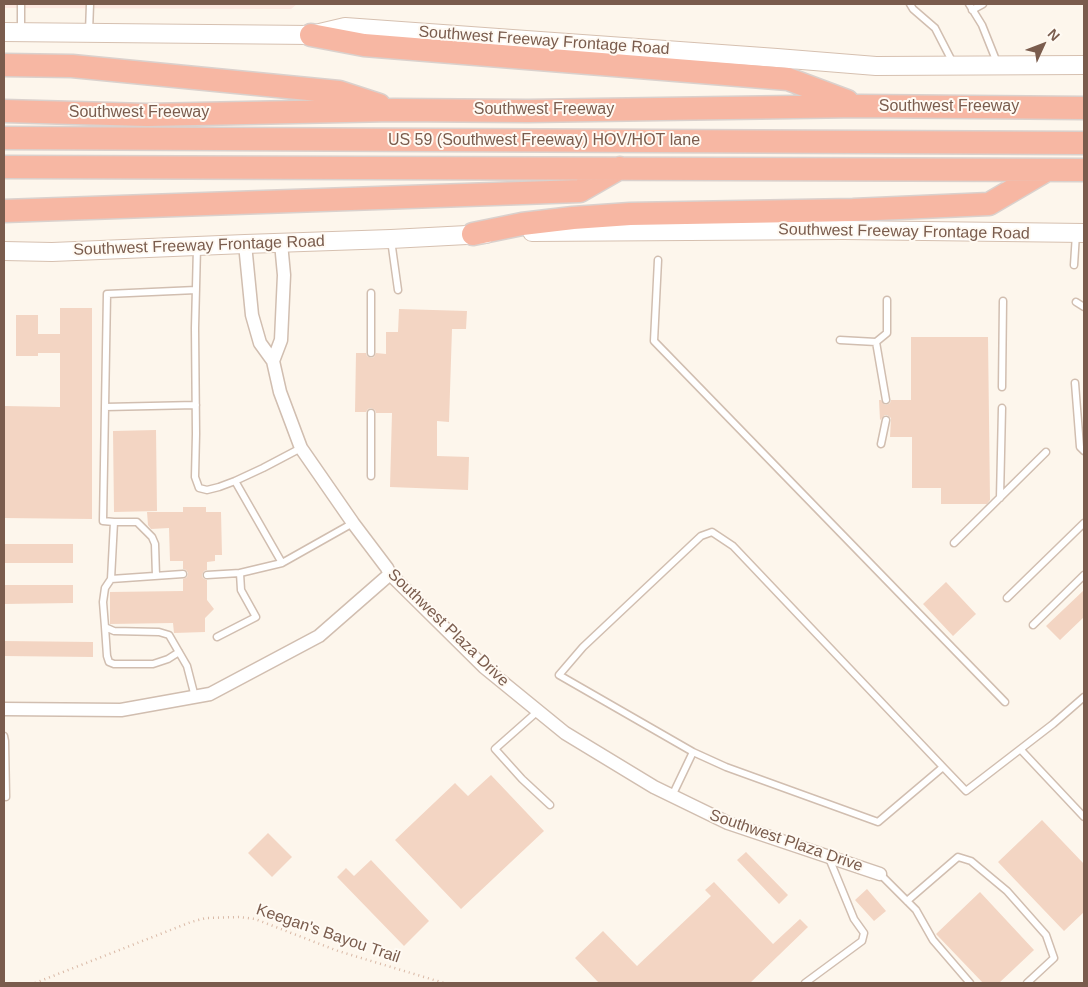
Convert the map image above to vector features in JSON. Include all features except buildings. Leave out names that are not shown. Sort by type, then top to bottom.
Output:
[{"type":"highway","points":[[311,35],[364,45],[788,79],[860,106]]},
{"type":"highway","points":[[4,65],[72,66],[339,92],[394,110]]},
{"type":"highway","name":"Southwest Freeway","points":[[4,111],[147,115],[394,110],[860,106],[1084,108]]},
{"type":"highway","name":"US 59 (Southwest Freeway) HOV/HOT lane","points":[[4,138],[1084,143]]},
{"type":"highway","points":[[4,167],[1084,170]]},
{"type":"highway","points":[[4,211],[580,191],[621,168]]},
{"type":"highway","points":[[474,234],[522,224],[630,214],[853,210],[989,204],[1048,170]]},
{"type":"main road","name":"Southwest Freeway Frontage Road","points":[[4,32],[311,35],[345,27],[876,66],[1084,65]]},
{"type":"main road","name":"Southwest Freeway Frontage Road","points":[[4,251],[52,252],[564,231],[804,230],[1080,234]]},
{"type":"street","points":[[273,361],[281,340],[284,275],[281,243]]},
{"type":"street","name":"Southwest Plaza Drive","points":[[245,244],[252,315],[260,343],[273,361],[280,392],[302,448],[390,574],[484,667],[564,733],[654,787],[728,823],[880,874]]},
{"type":"street","points":[[4,709],[121,710],[210,694],[319,636],[390,574]]},
{"type":"lane","points":[[20,4],[22,32]]},
{"type":"lane","points":[[89,33],[90,4]]},
{"type":"lane","points":[[910,4],[913,9],[936,28],[955,66]]},
{"type":"lane","points":[[982,4],[970,7],[982,25],[998,66]]},
{"type":"lane","points":[[1074,265],[1080,234]]},
{"type":"lane","points":[[391,239],[398,290]]},
{"type":"lane","points":[[197,246],[195,476],[199,488],[206,490],[235,481],[302,448]]},
{"type":"lane","points":[[658,260],[654,341],[1005,702]]},
{"type":"lane","points":[[156,576],[155,544],[137,522],[103,521],[106,294],[196,290]]},
{"type":"lane","points":[[371,293],[371,353]]},
{"type":"lane","points":[[840,340],[876,342],[887,334],[887,300]]},
{"type":"lane","points":[[1002,388],[1003,301]]},
{"type":"lane","points":[[1076,302],[1084,307]]},
{"type":"lane","points":[[876,342],[886,400]]},
{"type":"lane","points":[[1075,383],[1080,447],[1084,451]]},
{"type":"lane","points":[[105,407],[196,405]]},
{"type":"lane","points":[[1000,498],[1002,408]]},
{"type":"lane","points":[[371,413],[371,476]]},
{"type":"lane","points":[[880,444],[886,420]]},
{"type":"lane","points":[[954,543],[1046,452]]},
{"type":"lane","points":[[235,481],[282,563]]},
{"type":"lane","points":[[114,522],[111,579],[105,588],[102,602],[109,662],[114,664],[152,664],[168,660],[179,652]]},
{"type":"lane","points":[[207,575],[240,573],[282,563],[353,523]]},
{"type":"lane","points":[[1007,598],[1084,523]]},
{"type":"lane","points":[[943,768],[878,822],[726,767],[693,752],[559,674],[583,647],[694,542],[701,536],[712,532],[733,546],[966,791],[1053,724],[1084,697]]},
{"type":"lane","points":[[217,636],[256,616],[241,590],[240,573]]},
{"type":"lane","points":[[111,579],[183,574]]},
{"type":"lane","points":[[1034,625],[1084,575]]},
{"type":"lane","points":[[105,627],[114,631],[159,632],[169,635],[187,666],[195,697]]},
{"type":"lane","points":[[538,711],[495,750],[550,805]]},
{"type":"lane","points":[[4,736],[6,797]]},
{"type":"lane","points":[[1020,750],[1084,817]]},
{"type":"lane","points":[[672,796],[693,752]]},
{"type":"lane","points":[[805,983],[862,941],[864,932],[854,919],[829,856]]},
{"type":"lane","points":[[907,901],[958,857],[971,862],[1007,891],[1046,935],[1054,958],[1027,983]]},
{"type":"lane","points":[[880,874],[916,910],[933,940],[970,983]]},
{"type":"path","name":"Keegan's Bayou Trail","points":[[35,983],[191,922],[206,918],[240,917],[256,919],[338,951],[444,983]]},
{"type":"shaded area","points":[[4,4],[297,4],[291,9],[4,8]]}]
